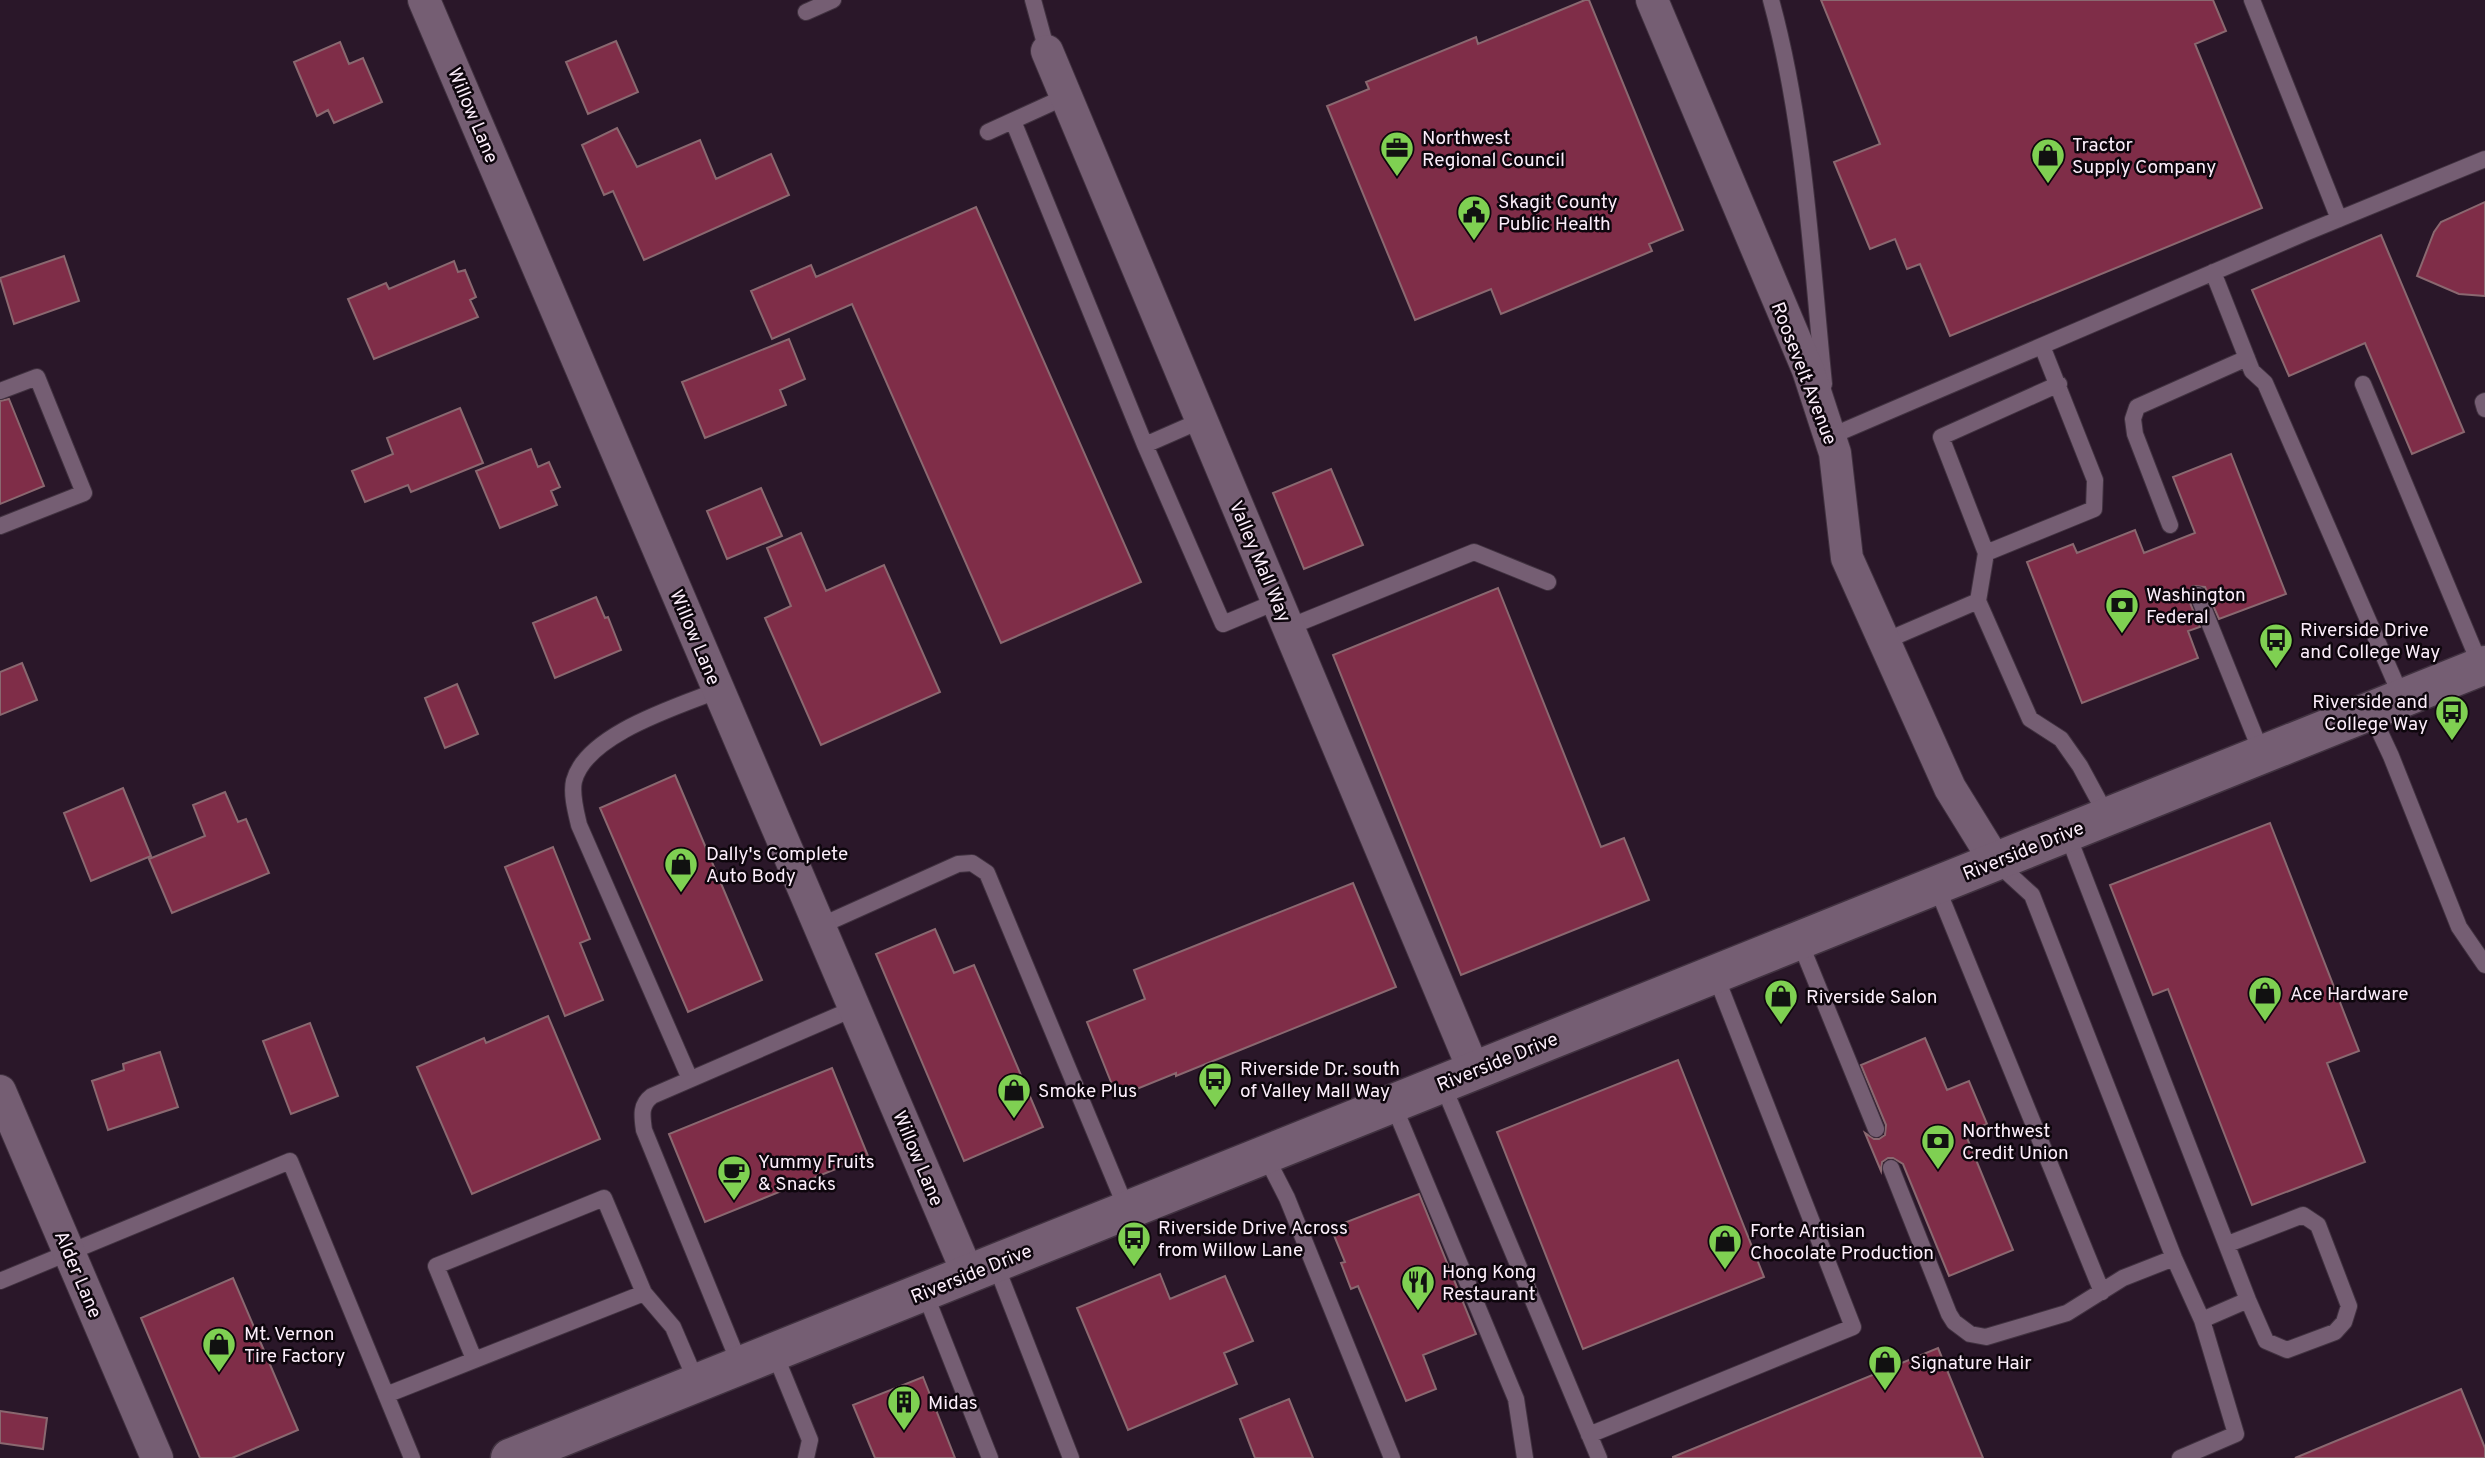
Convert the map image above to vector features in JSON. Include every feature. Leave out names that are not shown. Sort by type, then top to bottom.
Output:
[{"type":"main road","name":"Riverside Drive","points":[[510,1458],[2483,666]]},
{"type":"street","name":"Willow Lane","points":[[424,0],[855,1008],[981,1268]]},
{"type":"street","name":"Roosevelt Avenue","points":[[1652,0],[1808,370],[1835,453],[1847,558],[1950,788],[1995,861]]},
{"type":"street","name":"Valley Mall Way","points":[[1047,51],[1283,614],[1458,1077]]},
{"type":"street","name":"Alder Lane","points":[[0,1091],[157,1458]]},
{"type":"lane","points":[[806,12],[833,0]]},
{"type":"lane","points":[[1033,0],[1047,51]]},
{"type":"lane","points":[[1771,0],[1786,54],[1804,190],[1829,437],[2485,159]]},
{"type":"lane","points":[[2252,0],[2339,219]]},
{"type":"lane","points":[[988,132],[1067,96]]},
{"type":"lane","points":[[1013,121],[1145,445],[1223,624],[1283,614],[1474,552],[1548,582]]},
{"type":"lane","points":[[2213,272],[2252,371],[2265,383],[2386,705],[2391,756],[2459,927],[2485,964]]},
{"type":"lane","points":[[1986,553],[2094,509],[2095,480],[2042,346]]},
{"type":"lane","points":[[2170,525],[2135,434],[2133,419],[2137,407],[2247,358]]},
{"type":"lane","points":[[0,391],[37,377],[84,493],[0,526]]},
{"type":"lane","points":[[2059,384],[1941,437],[1986,553],[1978,601],[2030,719],[2061,739],[2080,766],[2107,816]]},
{"type":"lane","points":[[2362,384],[2483,666]]},
{"type":"lane","points":[[2485,401],[2485,409]]},
{"type":"lane","points":[[1145,445],[1202,420]]},
{"type":"lane","points":[[2198,595],[2262,754]]},
{"type":"lane","points":[[1885,641],[1978,601]]},
{"type":"lane","points":[[690,1079],[579,825],[574,781],[586,760],[622,732],[645,719],[719,690]]},
{"type":"lane","points":[[2067,833],[2248,1300],[2266,1341],[2287,1350],[2336,1332],[2344,1322],[2349,1307],[2318,1225],[2303,1215],[2228,1244]]},
{"type":"lane","points":[[1995,861],[2032,895],[2174,1258],[2202,1320],[2236,1434],[2180,1458]]},
{"type":"lane","points":[[820,926],[958,864],[972,863],[987,873],[1127,1210]]},
{"type":"lane","points":[[1936,885],[2102,1292]]},
{"type":"lane","points":[[1799,940],[1876,1129]]},
{"type":"lane","points":[[1589,1435],[1853,1327],[1715,974]]},
{"type":"lane","points":[[806,1458],[810,1440],[757,1359],[644,1130],[642,1118],[645,1101],[855,1008]]},
{"type":"lane","points":[[1458,1077],[1599,1458]]},
{"type":"lane","points":[[1393,1104],[1516,1399],[1525,1458]]},
{"type":"lane","points":[[1265,1155],[1287,1198],[1392,1458]]},
{"type":"lane","points":[[0,1281],[290,1161],[412,1458]]},
{"type":"lane","points":[[1891,1168],[1949,1314],[1954,1322],[1970,1334],[1986,1337],[2067,1313],[2123,1278],[2174,1258]]},
{"type":"lane","points":[[474,1359],[436,1266],[604,1198],[644,1293],[673,1327],[697,1383]]},
{"type":"lane","points":[[981,1268],[1071,1458]]},
{"type":"lane","points":[[925,1291],[990,1458]]},
{"type":"lane","points":[[386,1395],[644,1293]]},
{"type":"lane","points":[[2202,1320],[2248,1300]]},
{"type":"building","points":[[1589,0],[1683,230],[1649,244],[1652,251],[1501,314],[1491,289],[1415,320],[1327,106],[1369,89],[1366,82],[1476,37],[1478,44]]},
{"type":"building","name":"Tractor Supply Company","points":[[1821,0],[2213,0],[2226,31],[2195,44],[2262,208],[1950,336],[1920,264],[1907,269],[1895,239],[1870,249],[1834,162],[1880,144]]},
{"type":"building","points":[[616,41],[638,92],[588,114],[566,62]]},
{"type":"building","points":[[340,42],[349,64],[363,58],[382,102],[334,123],[328,110],[317,116],[294,62]]},
{"type":"building","points":[[617,128],[637,167],[700,140],[716,179],[771,154],[789,195],[644,260],[613,191],[604,195],[582,145]]},
{"type":"building","points":[[2485,202],[2485,296],[2459,294],[2417,276],[2434,232],[2441,222]]},
{"type":"building","points":[[976,207],[1141,582],[1001,643],[852,304],[772,339],[751,291],[811,265],[816,277]]},
{"type":"building","points":[[2381,235],[2464,432],[2412,454],[2365,343],[2289,376],[2252,290]]},
{"type":"building","points":[[64,256],[79,301],[14,324],[0,278]]},
{"type":"building","points":[[454,261],[458,272],[465,270],[476,297],[470,300],[478,317],[374,359],[348,299],[386,283],[389,289]]},
{"type":"building","points":[[789,339],[805,379],[780,390],[786,405],[705,438],[682,382]]},
{"type":"building","points":[[9,399],[44,486],[0,504],[0,401]]},
{"type":"building","points":[[460,408],[483,463],[411,492],[408,485],[365,502],[352,471],[393,454],[387,438]]},
{"type":"building","points":[[531,449],[538,467],[549,462],[560,487],[551,491],[557,505],[500,528],[476,471]]},
{"type":"building","points":[[2231,454],[2286,594],[2219,619],[2205,587],[2193,586],[2188,598],[2200,627],[2188,631],[2198,658],[2082,703],[2027,562],[2073,544],[2077,553],[2135,530],[2144,553],[2195,533],[2173,477]]},
{"type":"building","points":[[1331,469],[1363,545],[1304,569],[1273,493]]},
{"type":"building","points":[[761,488],[782,536],[727,559],[707,511]]},
{"type":"building","points":[[801,533],[826,591],[884,565],[940,692],[821,745],[765,618],[791,606],[767,548]]},
{"type":"building","points":[[1498,588],[1601,847],[1624,838],[1649,900],[1461,975],[1333,655]]},
{"type":"building","points":[[596,597],[605,618],[608,617],[621,650],[555,678],[533,623]]},
{"type":"building","points":[[22,663],[37,700],[0,715],[0,672]]},
{"type":"building","points":[[457,684],[478,734],[445,748],[425,698]]},
{"type":"building","name":"Dally's Complete Auto Body","points":[[675,775],[762,980],[688,1012],[600,808]]},
{"type":"building","points":[[123,788],[151,856],[91,881],[64,813]]},
{"type":"building","points":[[225,792],[238,822],[246,819],[269,873],[172,913],[149,859],[205,836],[193,805]]},
{"type":"building","name":"Ace Hardware","points":[[2270,823],[2359,1051],[2327,1063],[2365,1162],[2252,1205],[2168,989],[2153,995],[2110,885]]},
{"type":"building","points":[[553,847],[590,939],[580,943],[603,1000],[565,1016],[505,867]]},
{"type":"building","points":[[1353,883],[1396,987],[1176,1076],[1176,1073],[1117,1097],[1087,1022],[1145,999],[1134,970]]},
{"type":"building","points":[[935,929],[954,973],[974,965],[1043,1127],[964,1161],[876,954]]},
{"type":"building","points":[[548,1016],[600,1139],[472,1194],[417,1067],[484,1038],[486,1043]]},
{"type":"building","points":[[310,1023],[338,1096],[291,1114],[263,1041]]},
{"type":"building","points":[[1925,1038],[1947,1090],[1969,1081],[1987,1124],[1965,1133],[2013,1250],[1949,1276],[1903,1164],[1888,1158],[1882,1162],[1881,1171],[1865,1133],[1879,1139],[1885,1135],[1886,1125],[1861,1065]]},
{"type":"building","points":[[160,1052],[178,1107],[108,1130],[92,1081],[124,1070],[123,1064]]},
{"type":"building","points":[[1678,1060],[1764,1277],[1583,1349],[1497,1132]]},
{"type":"building","points":[[832,1068],[868,1156],[705,1222],[669,1134]]},
{"type":"building","name":"Hong Kong Restaurant","points":[[1419,1194],[1476,1334],[1423,1355],[1436,1389],[1406,1401],[1358,1286],[1351,1289],[1341,1263],[1345,1262],[1331,1228]]},
{"type":"building","points":[[1160,1274],[1170,1299],[1225,1276],[1253,1341],[1224,1353],[1237,1384],[1128,1430],[1077,1308]]},
{"type":"building","name":"Mt. Vernon Tire Factory","points":[[233,1278],[298,1430],[232,1458],[200,1458],[141,1318]]},
{"type":"building","points":[[1938,1348],[1983,1458],[1673,1458],[1673,1457]]},
{"type":"building","name":"Midas","points":[[923,1377],[955,1458],[875,1458],[853,1405]]},
{"type":"building","points":[[2461,1389],[2485,1448],[2485,1458],[2295,1458]]},
{"type":"building","points":[[1289,1399],[1313,1458],[1255,1458],[1240,1419]]},
{"type":"building","points":[[0,1411],[47,1418],[43,1449],[0,1443]]},
{"type":"place","name":"Northwest Regional Council","points":[[1397,178]]},
{"type":"place","name":"Tractor Supply Company","points":[[2048,185]]},
{"type":"place","name":"Skagit County Public Health","points":[[1474,242]]},
{"type":"place","name":"Washington Federal","points":[[2122,635]]},
{"type":"place","name":"Riverside Drive and College Way","points":[[2276,670]]},
{"type":"place","name":"Riverside and College Way","points":[[2452,742]]},
{"type":"place","name":"Dally's Complete Auto Body","points":[[681,894]]},
{"type":"place","name":"Ace Hardware","points":[[2265,1023]]},
{"type":"place","name":"Riverside Salon","points":[[1781,1026]]},
{"type":"place","name":"Riverside Dr. south of Valley Mall Way","points":[[1215,1109]]},
{"type":"place","name":"Smoke Plus","points":[[1014,1120]]},
{"type":"place","name":"Northwest Credit Union","points":[[1938,1171]]},
{"type":"place","name":"Yummy Fruits & Snacks","points":[[734,1202]]},
{"type":"place","name":"Riverside Drive Across from Willow Lane","points":[[1134,1268]]},
{"type":"place","name":"Forte Artisian Chocolate Production","points":[[1725,1271]]},
{"type":"place","name":"Hong Kong Restaurant","points":[[1418,1312]]},
{"type":"place","name":"Mt. Vernon Tire Factory","points":[[219,1374]]},
{"type":"place","name":"Signature Hair","points":[[1885,1392]]},
{"type":"place","name":"Midas","points":[[904,1432]]}]
